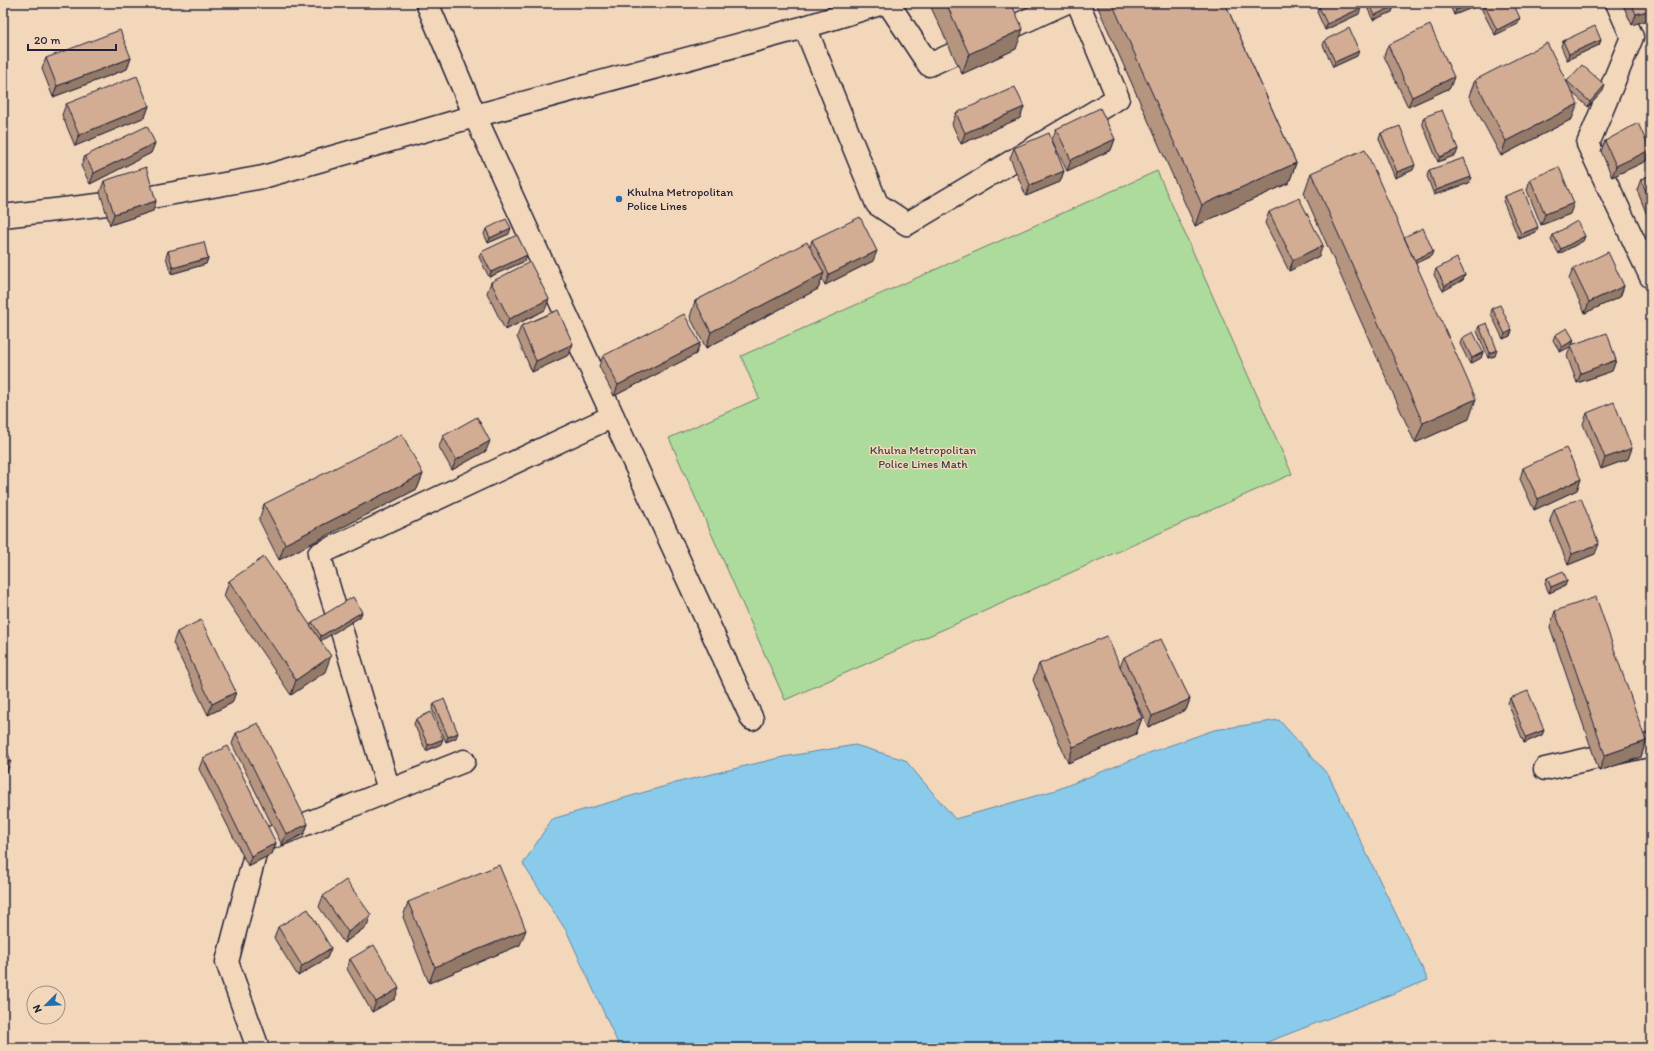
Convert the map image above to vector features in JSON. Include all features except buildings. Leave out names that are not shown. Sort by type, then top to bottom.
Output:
[{"type":"street","points":[[426,3],[475,116],[752,719]]},
{"type":"street","points":[[3,216],[124,202],[263,177],[475,116],[805,27],[882,3]]},
{"type":"street","points":[[888,3],[929,65],[1065,3]]},
{"type":"street","points":[[805,27],[877,204],[907,224],[1118,98],[1078,3]]},
{"type":"street","points":[[1617,3],[1632,37],[1588,144],[1649,269]]},
{"type":"street","points":[[389,790],[319,554],[613,416]]},
{"type":"street","points":[[1545,768],[1651,745]]},
{"type":"street","points":[[258,1048],[227,962],[258,842],[464,761]]},
{"type":"green space","name":"Khulna Metropolitan Police Lines Math","points":[[1157,171],[1292,474],[785,700],[669,438],[759,398],[741,356]]},
{"type":"water","points":[[1279,720],[1329,776],[1428,980],[1252,1048],[620,1048],[567,932],[523,864],[552,819],[683,781],[783,757],[855,745],[905,760],[955,819],[1056,790],[1154,751],[1214,730]]},
{"type":"place","name":"Khulna Metropolitan Police Lines","points":[[619,199]]}]
